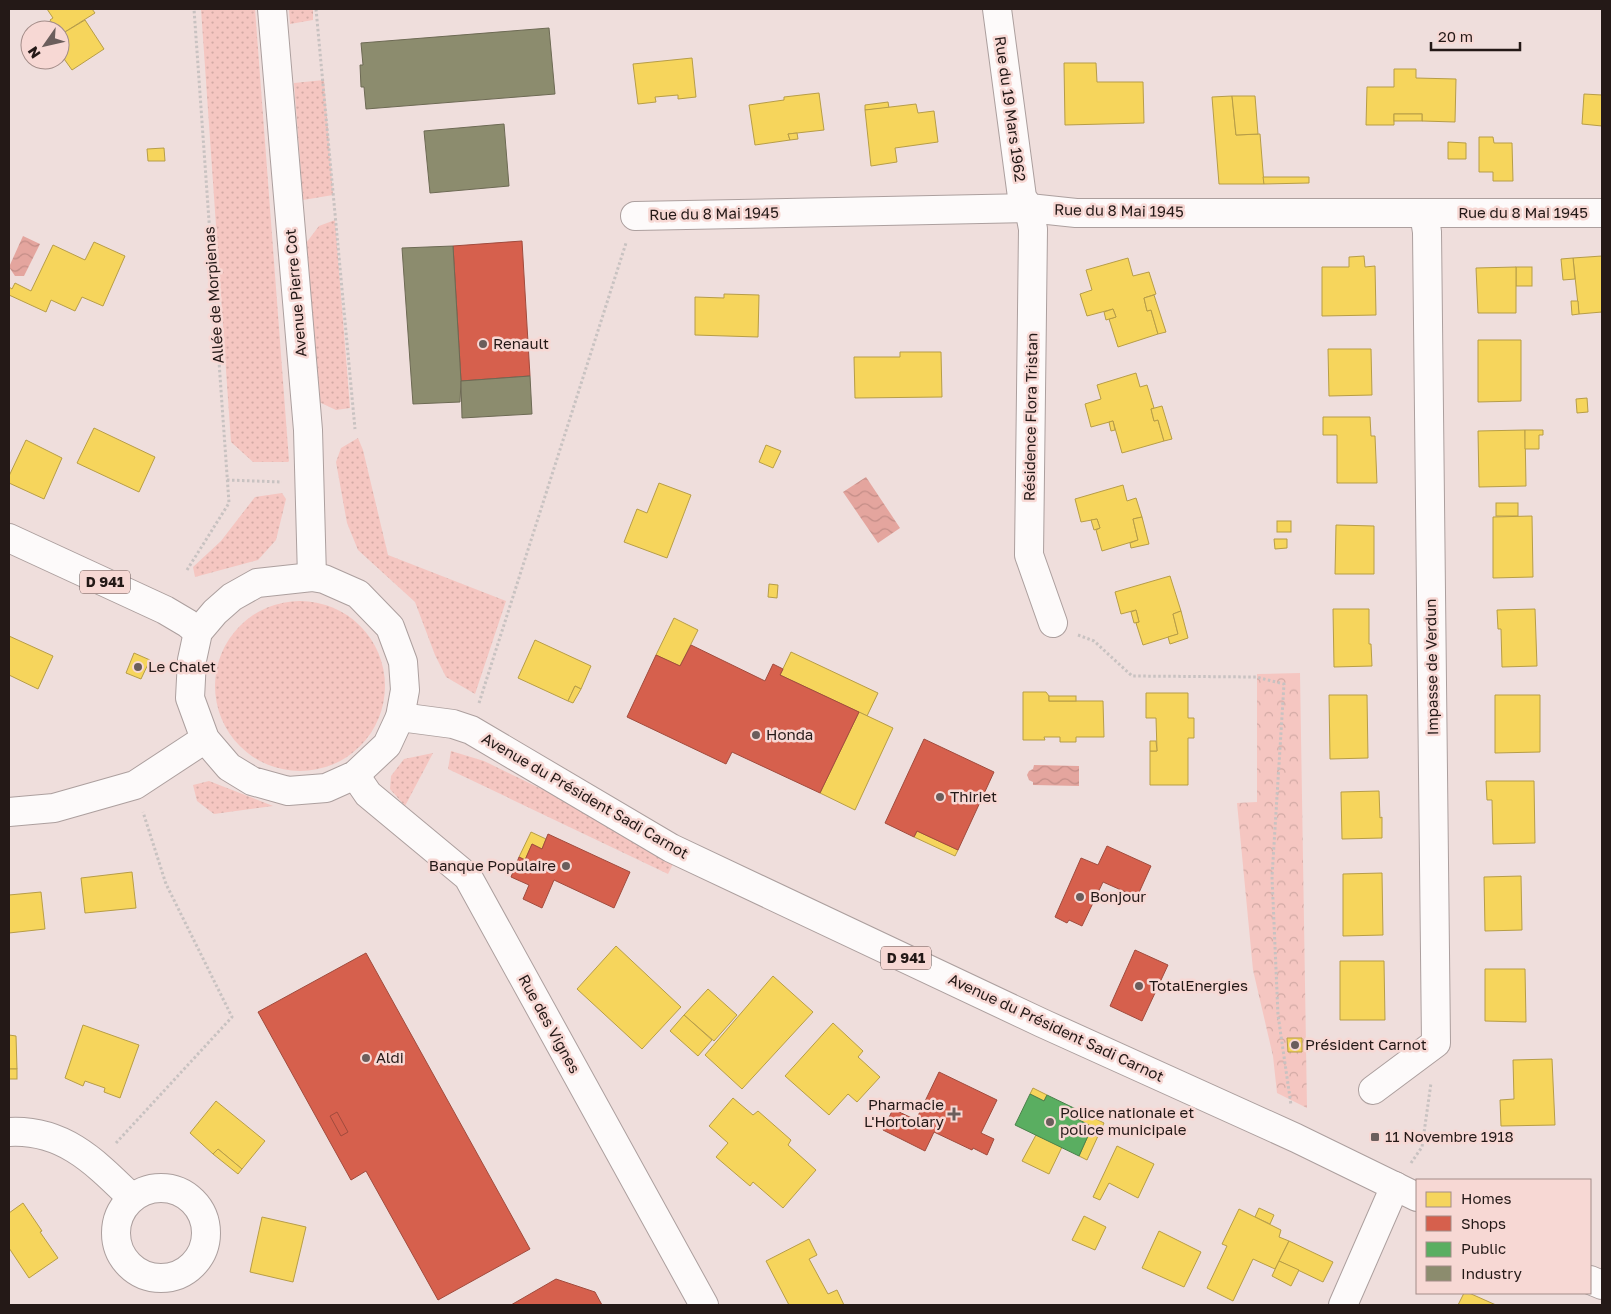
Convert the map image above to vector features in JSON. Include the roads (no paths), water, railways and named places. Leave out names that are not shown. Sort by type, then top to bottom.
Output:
[{"type":"street","name":"Avenue Pierre Cot","points":[[272,9],[308,430],[312,577]]},
{"type":"street","name":"Rue du 19 Mars 1962","points":[[996,9],[1022,197],[1029,208]]},
{"type":"street","name":"Rue du 8 Mai 1945","points":[[635,216],[1029,208],[1076,213],[1602,213]]},
{"type":"street","name":"Résidence Flora Tristan","points":[[1029,208],[1034,245],[1029,555],[1052,623]]},
{"type":"street","name":"Impasse de Verdun","points":[[1373,1090],[1436,1043],[1427,232],[1424,213]]},
{"type":"street","name":"D 941","points":[[9,538],[165,610],[198,632]]},
{"type":"street","points":[[312,577],[324,579],[358,594],[390,627],[403,662],[405,690],[400,717],[387,745],[355,775],[326,788],[288,791],[252,781],[229,767],[205,739],[190,698],[192,660],[198,632],[215,612],[232,597],[257,583],[312,577]]},
{"type":"street","name":"Avenue du Président Sadi Carnot","points":[[400,717],[454,724],[471,730],[670,848],[1042,1023],[1296,1138],[1406,1191]]},
{"type":"street","points":[[9,812],[54,808],[135,785],[205,739]]},
{"type":"street","name":"Rue des Vignes","points":[[355,775],[368,794],[468,877],[704,1305]]},
{"type":"street","points":[[9,1132],[24,1132],[64,1142],[97,1164],[132,1198]]},
{"type":"street","points":[[1343,1305],[1406,1191]]},
{"type":"water","points":[[23,236],[40,244],[24,276],[15,276],[9,267]]},
{"type":"water","points":[[866,477],[900,528],[878,543],[843,492]]},
{"type":"water","points":[[1034,765],[1079,766],[1079,786],[1033,785],[1033,782],[1029,780],[1027,775]]},
{"type":"place","name":"Renault","points":[[483,344]]},
{"type":"place","name":"Le Chalet","points":[[138,667]]},
{"type":"place","name":"Honda","points":[[756,735]]},
{"type":"place","name":"Thiriet","points":[[940,797]]},
{"type":"place","name":"Banque Populaire","points":[[566,866]]},
{"type":"place","name":"Bonjour","points":[[1080,897]]},
{"type":"place","name":"TotalEnergies","points":[[1139,986]]},
{"type":"place","name":"Président Carnot","points":[[1295,1045]]},
{"type":"place","name":"Aldi","points":[[366,1058]]},
{"type":"place","name":"Pharmacie L'Hortolary","points":[[954,1114]]},
{"type":"place","name":"Police nationale et police municipale","points":[[1050,1122]]},
{"type":"place","name":"11 Novembre 1918","points":[[1375,1137]]}]
